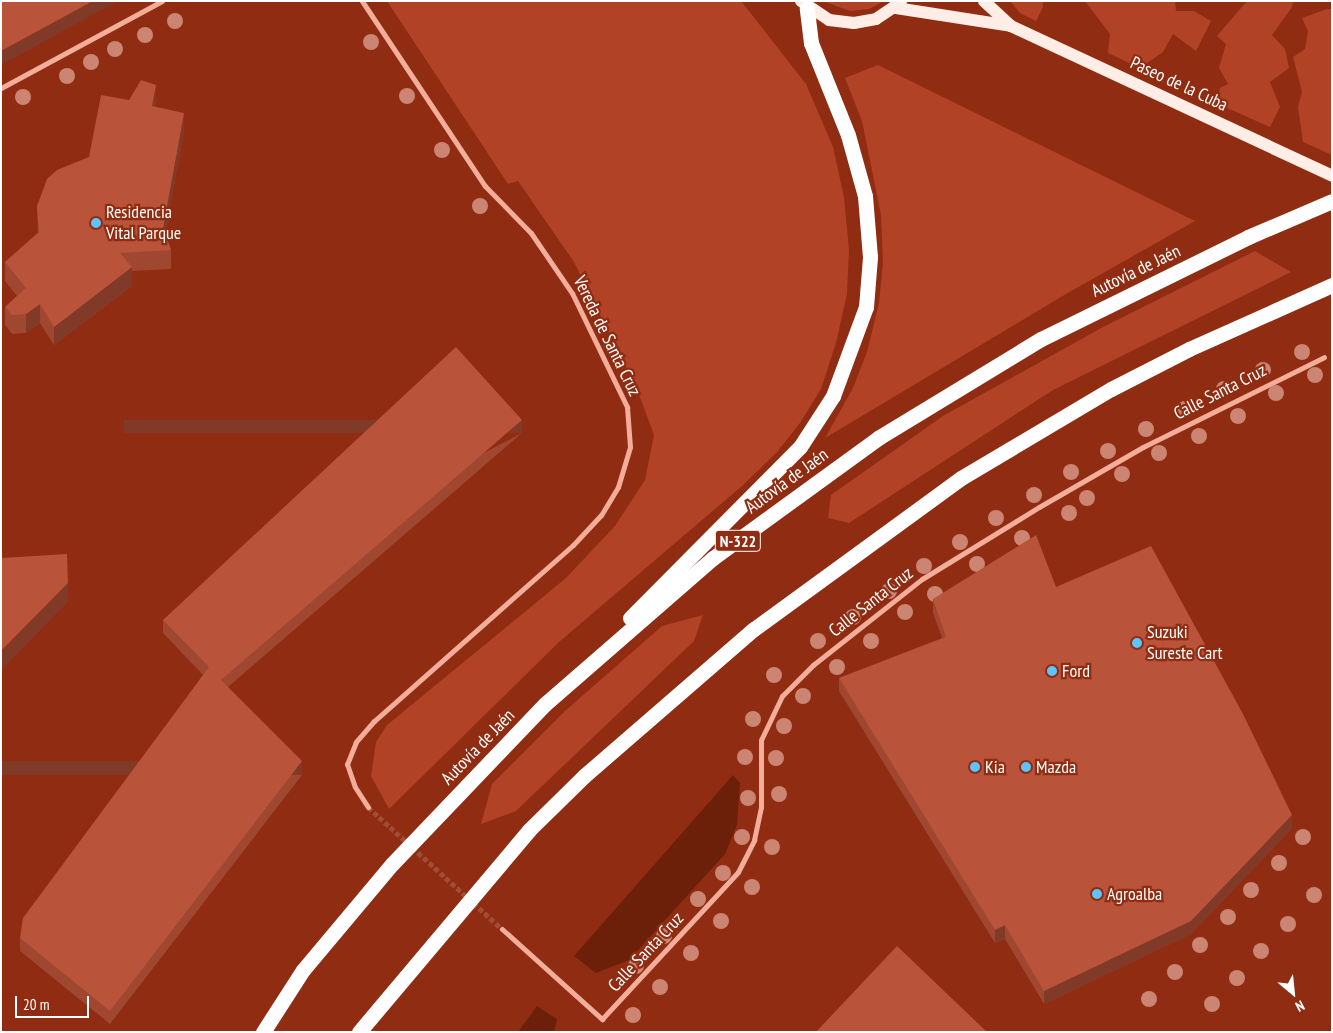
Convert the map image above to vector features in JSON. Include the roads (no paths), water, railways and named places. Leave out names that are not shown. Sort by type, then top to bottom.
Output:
[{"type":"highway","points":[[546,704],[800,447],[833,396],[852,351],[866,307],[870,257],[865,196],[848,134],[811,43],[804,5]]},
{"type":"highway","name":"Autovía de Jaén","points":[[263,1032],[303,970],[392,864],[546,704],[713,558],[878,438],[1041,339],[1248,237],[1332,201]]},
{"type":"highway","points":[[359,1032],[529,830],[584,776],[754,629],[961,478],[1111,389],[1180,353],[1332,285]]},
{"type":"main road","name":"Paseo de la Cuba","points":[[984,1],[1011,26]]},
{"type":"main road","points":[[804,5],[829,20],[854,23],[876,19],[899,5]]},
{"type":"main road","name":"Paseo de la Cuba","points":[[899,5],[1011,26],[1332,176]]},
{"type":"street","points":[[1,88],[162,1]]},
{"type":"street","name":"Vereda de Santa Cruz","points":[[362,1],[485,186],[531,233],[567,284],[627,407],[630,447],[618,487],[596,521],[356,742],[347,764],[355,787],[368,807]]},
{"type":"street","name":"Calle Santa Cruz","points":[[502,929],[602,1019],[738,872],[754,840],[761,807],[761,740],[782,696],[813,665],[922,579],[1039,507],[1143,447],[1324,357]]},
{"type":"tunnel","points":[[368,807],[502,929]]},
{"type":"place","name":"Residencia Vital Parque","points":[[96,223]]},
{"type":"place","name":"Suzuki Sureste Cart","points":[[1137,643]]},
{"type":"place","name":"Ford","points":[[1052,671]]},
{"type":"place","name":"Kia","points":[[975,767]]},
{"type":"place","name":"Mazda","points":[[1026,767]]},
{"type":"place","name":"Agroalba","points":[[1097,894]]}]
